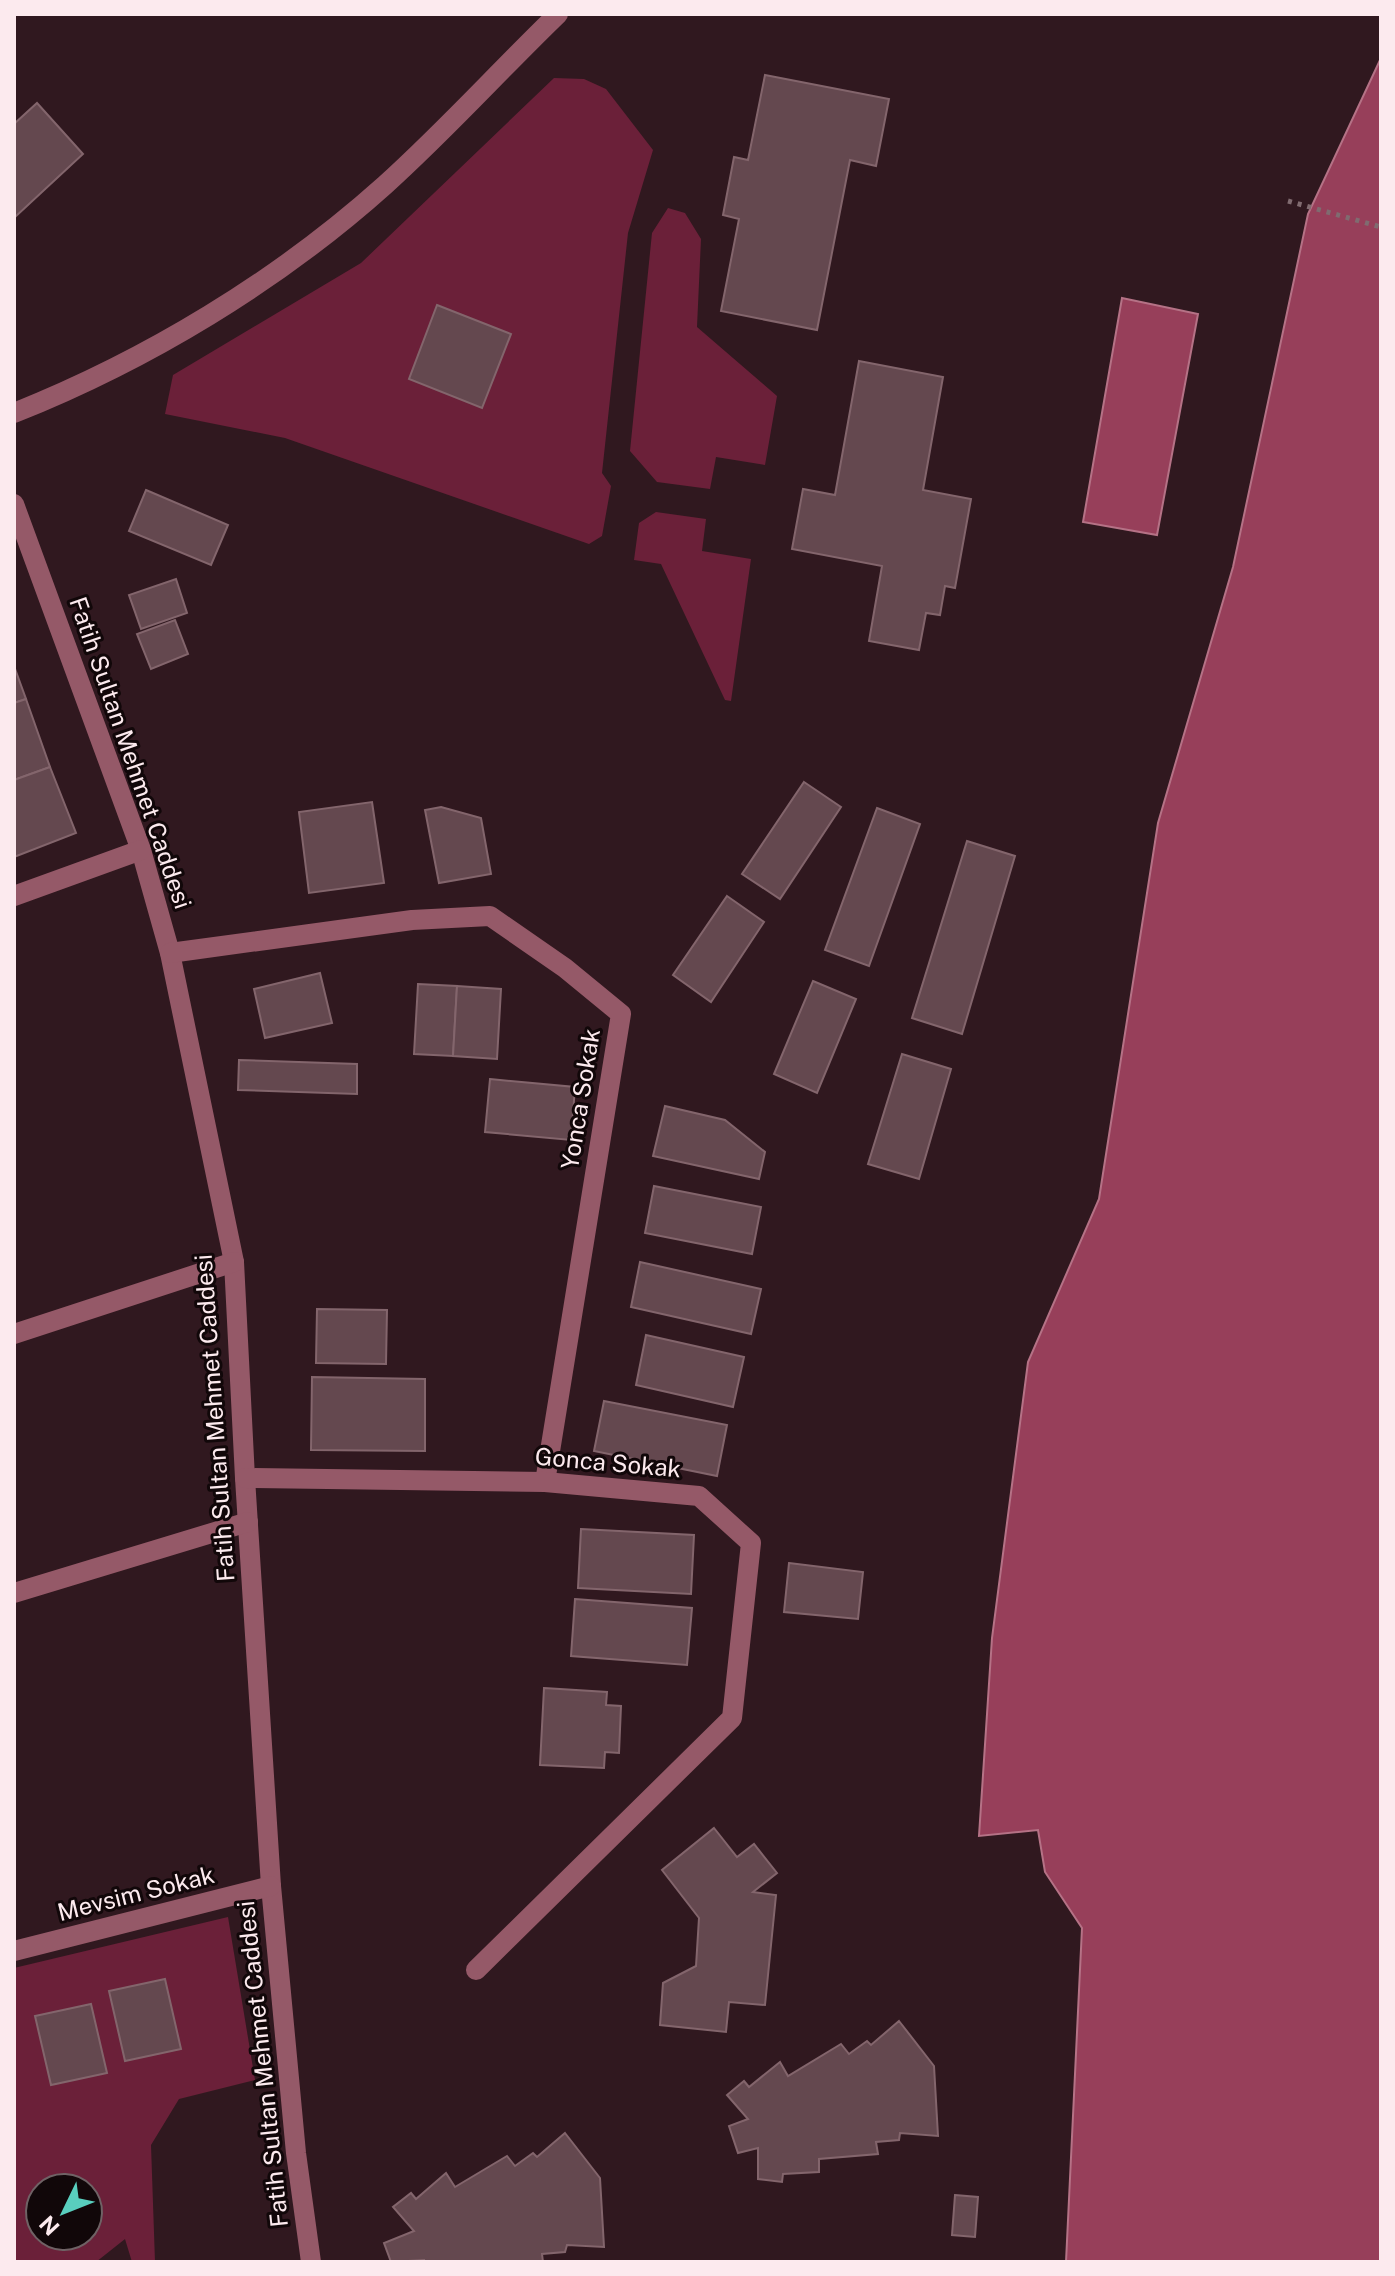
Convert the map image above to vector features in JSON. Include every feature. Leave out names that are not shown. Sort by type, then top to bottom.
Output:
[{"type":"street","points":[[14,413],[190,328],[294,258],[385,185],[558,14]]},
{"type":"street","name":"Fatih Sultan Mehmet Caddesi","points":[[14,504],[141,850],[170,953],[234,1262],[271,1886],[296,2153],[311,2262]]},
{"type":"street","points":[[14,896],[141,850]]},
{"type":"street","name":"Yonca Sokak","points":[[170,953],[412,920],[490,916],[565,968],[621,1014],[545,1482]]},
{"type":"street","points":[[14,1334],[234,1262]]},
{"type":"street","name":"Gonca Sokak","points":[[245,1478],[545,1482],[699,1496],[751,1543],[732,1718],[476,1970]]},
{"type":"street","points":[[14,1593],[248,1522]]},
{"type":"street","name":"Mevsim Sokak","points":[[14,1951],[271,1886]]},
{"type":"path","points":[[1288,201],[1381,227]]},
{"type":"shaded area","points":[[1381,58],[1381,2262],[1066,2262],[1082,1928],[1045,1872],[1038,1830],[979,1836],[992,1638],[1028,1362],[1099,1199],[1158,823],[1233,567],[1308,214]]},
{"type":"shaded area","points":[[554,78],[584,79],[606,89],[653,150],[628,233],[602,473],[611,486],[602,536],[589,544],[285,438],[165,414],[173,375],[361,263]]},
{"type":"shaded area","points":[[668,208],[685,213],[701,239],[697,327],[777,396],[765,465],[716,457],[710,489],[657,482],[630,451],[652,233]]},
{"type":"shaded area","points":[[1122,298],[1198,314],[1157,535],[1083,522]]},
{"type":"shaded area","points":[[656,512],[706,519],[702,551],[751,559],[731,701],[725,700],[661,564],[634,560],[639,523]]},
{"type":"shaded area","points":[[228,1917],[255,2080],[179,2099],[151,2145],[155,2262],[132,2262],[125,2239],[96,2262],[14,2262],[14,1968]]},
{"type":"building","points":[[765,75],[889,99],[876,166],[850,160],[817,330],[721,311],[739,219],[723,215],[734,157],[748,160]]},
{"type":"building","points":[[37,103],[83,154],[14,218],[14,124]]},
{"type":"building","points":[[437,305],[511,334],[482,408],[409,379]]},
{"type":"building","points":[[859,361],[943,377],[923,490],[971,499],[955,588],[945,586],[940,615],[926,613],[919,650],[869,641],[882,566],[792,549],[803,489],[835,495]]},
{"type":"building","points":[[146,490],[228,525],[211,565],[129,531]]},
{"type":"building","points":[[176,579],[187,613],[141,629],[129,595]]},
{"type":"building","points":[[175,620],[188,654],[151,669],[137,634]]},
{"type":"building","points":[[14,666],[26,699],[14,703]]},
{"type":"building","points":[[26,699],[50,767],[14,780],[14,703]]},
{"type":"building","points":[[50,767],[76,833],[14,857],[14,780]]},
{"type":"building","points":[[804,782],[841,807],[780,899],[742,874]]},
{"type":"building","points":[[372,802],[384,883],[309,893],[299,812]]},
{"type":"building","points":[[441,807],[481,818],[491,874],[439,883],[425,810]]},
{"type":"building","points":[[877,808],[920,824],[869,966],[825,950]]},
{"type":"building","points":[[967,841],[1015,856],[962,1034],[912,1018]]},
{"type":"building","points":[[727,896],[764,922],[711,1002],[673,975]]},
{"type":"building","points":[[320,973],[332,1023],[265,1038],[254,989]]},
{"type":"building","points":[[813,981],[856,999],[817,1093],[774,1074]]},
{"type":"building","points":[[418,984],[457,986],[453,1056],[414,1054]]},
{"type":"building","points":[[457,986],[501,989],[497,1059],[453,1056]]},
{"type":"building","points":[[902,1054],[951,1069],[919,1179],[868,1164]]},
{"type":"building","points":[[239,1060],[357,1064],[357,1094],[238,1090]]},
{"type":"building","points":[[490,1079],[575,1087],[571,1140],[485,1132]]},
{"type":"building","points":[[665,1106],[725,1120],[765,1152],[759,1179],[653,1156]]},
{"type":"building","points":[[654,1186],[761,1207],[752,1254],[645,1233]]},
{"type":"building","points":[[640,1262],[761,1289],[751,1334],[631,1307]]},
{"type":"building","points":[[317,1309],[387,1310],[386,1364],[316,1363]]},
{"type":"building","points":[[646,1335],[744,1357],[733,1407],[636,1385]]},
{"type":"building","points":[[312,1377],[425,1379],[425,1451],[311,1450]]},
{"type":"building","points":[[604,1401],[727,1425],[717,1476],[594,1451]]},
{"type":"building","points":[[581,1529],[694,1535],[691,1594],[578,1588]]},
{"type":"building","points":[[789,1563],[863,1572],[858,1619],[784,1612]]},
{"type":"building","points":[[575,1599],[692,1608],[687,1665],[571,1656]]},
{"type":"building","points":[[544,1688],[607,1692],[606,1705],[621,1706],[619,1753],[605,1752],[604,1768],[540,1765]]},
{"type":"building","points":[[714,1828],[737,1857],[754,1844],[777,1873],[753,1892],[776,1895],[765,2005],[729,2002],[726,2032],[660,2025],[663,1983],[696,1966],[699,1918],[662,1870]]},
{"type":"building","points":[[165,1979],[181,2049],[125,2061],[109,1991]]},
{"type":"building","points":[[91,2004],[107,2073],[51,2085],[35,2016]]},
{"type":"building","points":[[899,2021],[934,2066],[938,2136],[900,2133],[899,2140],[876,2142],[878,2154],[819,2159],[819,2172],[783,2174],[782,2182],[758,2179],[758,2148],[738,2153],[729,2126],[748,2119],[727,2095],[744,2081],[749,2087],[780,2062],[788,2076],[841,2044],[849,2054],[867,2041],[871,2045]]},
{"type":"building","points":[[565,2133],[600,2178],[604,2247],[567,2245],[565,2252],[542,2254],[543,2262],[391,2262],[384,2243],[414,2231],[393,2207],[411,2193],[416,2199],[446,2173],[455,2187],[507,2156],[515,2166],[533,2153],[537,2157]]},
{"type":"building","points":[[955,2195],[978,2197],[975,2237],[952,2235]]}]
